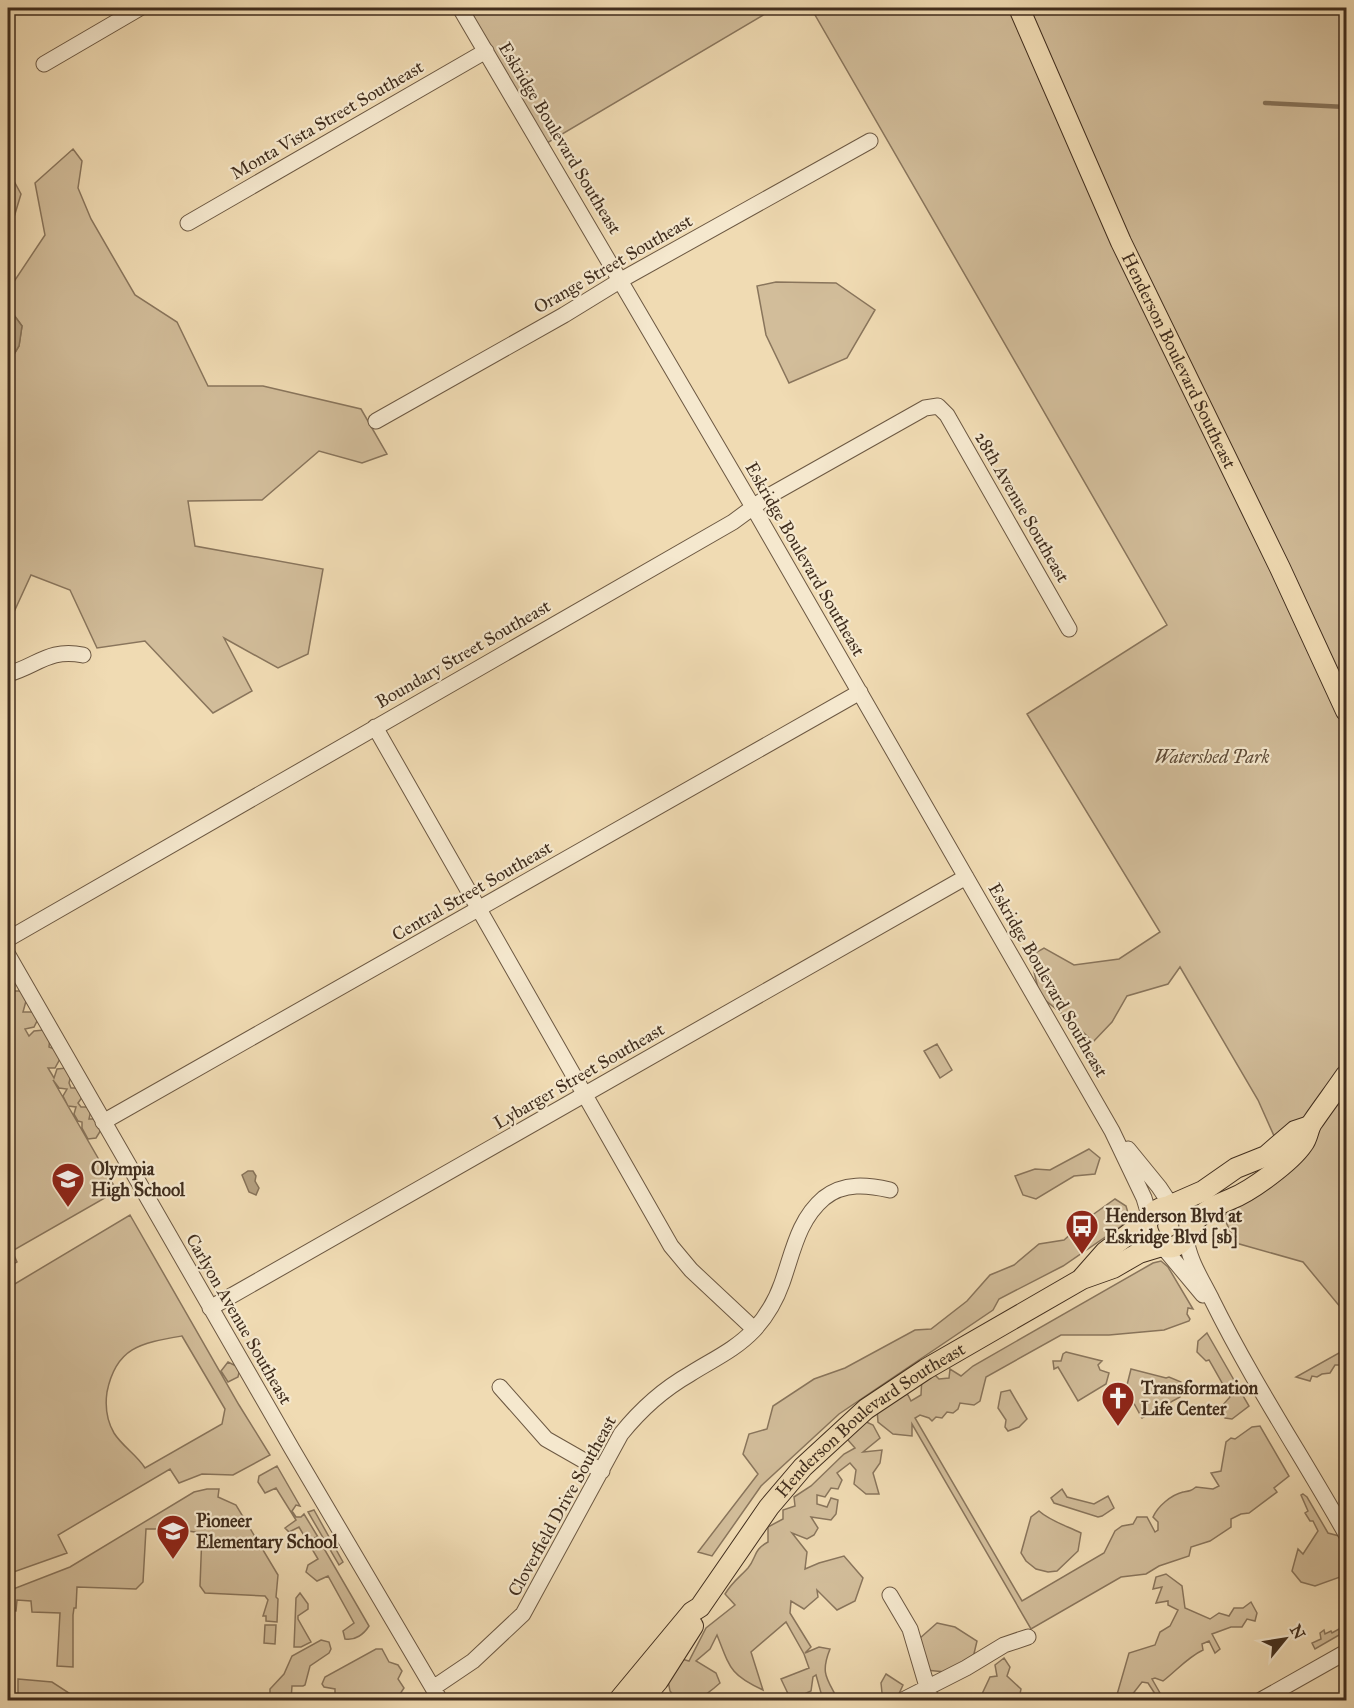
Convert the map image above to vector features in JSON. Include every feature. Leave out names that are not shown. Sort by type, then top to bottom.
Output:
[{"type":"main road","name":"Henderson Boulevard Southeast","points":[[1019,8],[1120,242],[1280,568],[1347,711]]},
{"type":"main road","points":[[1310,1126],[1295,1131],[1266,1156],[1236,1168],[1203,1191],[1158,1208],[1150,1218],[1148,1231],[1155,1242],[1163,1246],[1174,1247],[1187,1235],[1202,1214],[1247,1191],[1283,1163],[1304,1143],[1310,1126],[1347,1075]]},
{"type":"main road","points":[[1171,1205],[1182,1210],[1186,1215],[1189,1221],[1187,1235]]},
{"type":"main road","name":"Henderson Boulevard Southeast","points":[[1082,1279],[1104,1252],[1150,1218]]},
{"type":"main road","name":"Henderson Boulevard Southeast","points":[[619,1701],[692,1612],[700,1607],[769,1507],[804,1467],[866,1409],[926,1369],[1082,1279],[1113,1268],[1139,1253],[1163,1246]]},
{"type":"main road","name":"Henderson Boulevard Southeast","points":[[642,1701],[676,1656],[700,1616],[700,1607]]},
{"type":"street","points":[[44,64],[140,8]]},
{"type":"street","name":"Eskridge Boulevard Southeast","points":[[460,8],[753,507],[1112,1131],[1144,1198],[1150,1218]]},
{"type":"street","name":"Monta Vista Street Southeast","points":[[188,223],[486,51]]},
{"type":"street","name":"Orange Street Southeast","points":[[376,421],[564,315],[621,280],[870,141]]},
{"type":"street","name":"Boundary Street Southeast","points":[[8,939],[733,522],[767,497],[925,408],[938,406]]},
{"type":"street","name":"28th Avenue Southeast","points":[[938,406],[947,415],[1069,629]]},
{"type":"street","points":[[8,674],[52,655],[70,653],[83,655]]},
{"type":"street","name":"Central Street Southeast","points":[[103,1122],[860,692]]},
{"type":"street","points":[[375,728],[671,1246],[691,1270],[754,1329]]},
{"type":"street","name":"Lybarger Street Southeast","points":[[210,1308],[966,877]]},
{"type":"street","name":"Carlyon Avenue Southeast","points":[[8,955],[210,1308],[437,1694]]},
{"type":"street","name":"Eskridge Boulevard Southeast","points":[[1112,1131],[1159,1187],[1171,1205]]},
{"type":"street","name":"Cloverfield Drive Southeast","points":[[437,1694],[523,1614],[621,1434],[639,1411],[661,1392],[733,1349],[754,1329],[771,1307],[798,1234],[814,1209],[826,1197],[854,1186],[871,1186],[890,1190]]},
{"type":"street","points":[[1187,1235],[1191,1258],[1220,1316],[1270,1406],[1340,1509],[1347,1534]]},
{"type":"street","points":[[1163,1246],[1220,1316]]},
{"type":"street","points":[[500,1388],[546,1439],[602,1471]]},
{"type":"street","points":[[890,1595],[910,1629],[929,1694]]},
{"type":"street","points":[[903,1701],[929,1694],[1004,1644],[1028,1637]]},
{"type":"street","points":[[1261,1701],[1347,1652]]},
{"type":"green space","points":[[462,8],[775,8],[542,146]]},
{"type":"green space","name":"Watershed Park","points":[[811,8],[1346,8],[1346,1314],[1303,1262],[1236,1243],[1223,1216],[1264,1189],[1279,1147],[1258,1100],[1180,967],[1168,984],[1127,996],[1112,1022],[1093,1042],[1040,996],[1030,956],[1044,948],[1074,965],[1119,959],[1160,932],[1027,714],[1167,625]]},
{"type":"green space","points":[[73,149],[82,161],[78,188],[91,219],[135,295],[177,322],[208,386],[263,386],[361,409],[387,454],[362,463],[319,451],[262,500],[188,501],[195,546],[323,569],[308,654],[278,668],[224,638],[252,691],[213,713],[145,641],[97,648],[70,590],[31,575],[8,625],[8,364],[19,346],[22,326],[8,307],[9,289],[45,235],[35,183]]},
{"type":"green space","points":[[8,170],[21,194],[8,237]]},
{"type":"green space","points":[[776,282],[836,283],[875,310],[847,358],[789,383],[766,335],[757,286]]},
{"type":"green space","points":[[8,976],[13,980],[12,991],[21,991],[26,1001],[23,1012],[33,1012],[38,1019],[34,1027],[25,1029],[29,1036],[34,1031],[44,1030],[50,1037],[49,1047],[57,1050],[61,1057],[55,1068],[48,1068],[54,1078],[57,1069],[67,1068],[71,1075],[69,1083],[71,1088],[78,1088],[83,1096],[78,1103],[81,1107],[88,1107],[91,1110],[89,1119],[96,1119],[101,1130],[96,1138],[88,1139],[82,1128],[82,1122],[78,1121],[74,1114],[76,1107],[68,1106],[63,1096],[67,1089],[59,1088],[53,1080],[117,1191],[12,1251],[17,1262],[8,1267],[9,995]]},
{"type":"green space","points":[[937,1044],[952,1070],[940,1078],[924,1051]]},
{"type":"green space","points":[[1089,1149],[1100,1158],[1095,1174],[1074,1176],[1036,1199],[1023,1195],[1015,1176],[1035,1169],[1050,1170]]},
{"type":"green space","points":[[1115,1199],[1126,1206],[1130,1220],[1063,1266],[999,1299],[993,1310],[839,1414],[761,1486],[712,1556],[698,1552],[758,1474],[743,1454],[749,1434],[767,1429],[773,1406],[814,1379],[845,1368],[915,1330],[931,1329],[967,1301],[990,1275],[1014,1265],[1039,1244],[1064,1240]]},
{"type":"green space","points":[[130,1215],[270,1455],[233,1475],[202,1474],[179,1483],[170,1469],[58,1535],[67,1553],[8,1574],[8,1288]],"holes":[[[182,1336],[225,1409],[222,1424],[145,1468],[117,1438],[107,1413],[107,1392],[117,1365],[132,1350],[154,1341]]]},
{"type":"green space","points":[[1161,1261],[1168,1267],[1193,1309],[1188,1308],[1189,1321],[1164,1330],[1109,1335],[1061,1335],[986,1377],[980,1401],[974,1405],[960,1403],[958,1409],[953,1413],[947,1412],[942,1418],[936,1417],[932,1421],[920,1415],[915,1418],[1022,1601],[1104,1553],[1115,1531],[1122,1526],[1133,1524],[1137,1517],[1147,1517],[1155,1532],[1158,1530],[1158,1522],[1153,1517],[1162,1505],[1178,1493],[1196,1487],[1213,1489],[1219,1486],[1211,1473],[1221,1471],[1226,1442],[1231,1438],[1235,1439],[1252,1427],[1260,1426],[1289,1476],[1274,1488],[1277,1492],[1249,1513],[1231,1519],[1231,1527],[1210,1541],[1191,1547],[1189,1556],[1159,1566],[1146,1574],[1121,1577],[1031,1629],[912,1424],[912,1436],[893,1434],[878,1422],[877,1409],[899,1390],[908,1395],[911,1401],[921,1395],[922,1375],[934,1374],[939,1379],[949,1378],[950,1369],[961,1376],[973,1366],[1153,1263]]},
{"type":"green space","points":[[1207,1333],[1249,1406],[1232,1419],[1225,1418],[1220,1408],[1230,1397],[1209,1360],[1206,1361],[1197,1352],[1198,1341]]},
{"type":"green space","points":[[1346,1349],[1346,1360],[1335,1365],[1330,1373],[1317,1377],[1312,1376],[1310,1381],[1296,1377]]},
{"type":"green space","points":[[1066,1352],[1102,1361],[1098,1365],[1100,1370],[1109,1373],[1106,1384],[1078,1401],[1058,1367],[1054,1369],[1053,1361],[1061,1361]]},
{"type":"green space","points":[[228,1362],[240,1368],[238,1377],[228,1382],[221,1371]]},
{"type":"green space","points":[[1131,1369],[1169,1377],[1181,1382],[1180,1397],[1142,1418],[1126,1389]]},
{"type":"green space","points":[[1010,1390],[1027,1419],[1019,1427],[1008,1431],[1005,1427],[1006,1420],[998,1408],[1001,1392]]},
{"type":"green space","points":[[860,1419],[873,1425],[880,1438],[863,1452],[882,1450],[880,1463],[873,1473],[879,1494],[866,1494],[854,1484],[856,1470],[850,1463],[837,1473],[842,1480],[838,1489],[831,1488],[825,1497],[817,1495],[817,1504],[827,1507],[831,1498],[838,1500],[836,1514],[831,1520],[811,1517],[818,1528],[814,1535],[807,1539],[792,1533],[807,1552],[805,1569],[844,1556],[863,1578],[855,1601],[837,1610],[817,1590],[818,1597],[804,1609],[791,1601],[790,1613],[811,1647],[805,1653],[819,1647],[830,1649],[825,1670],[838,1700],[823,1700],[816,1675],[813,1677],[811,1691],[791,1700],[781,1679],[809,1668],[786,1622],[751,1652],[763,1690],[737,1675],[717,1635],[710,1649],[696,1661],[716,1673],[720,1683],[701,1697],[677,1700],[670,1691],[668,1681],[682,1659],[689,1661],[706,1628],[735,1605],[725,1594],[751,1564],[757,1551],[768,1542],[768,1527],[783,1519],[783,1510],[795,1506],[794,1497],[811,1486],[844,1454],[855,1448],[848,1440],[851,1424]]},
{"type":"green space","points":[[277,1466],[300,1506],[296,1505],[292,1511],[296,1517],[304,1514],[318,1537],[311,1541],[313,1548],[319,1548],[322,1545],[369,1626],[356,1638],[345,1639],[343,1631],[354,1623],[328,1576],[317,1581],[306,1572],[308,1565],[318,1559],[299,1527],[289,1532],[285,1528],[296,1520],[276,1488],[265,1493],[258,1482],[259,1476]]},
{"type":"green space","points":[[219,1489],[218,1497],[236,1505],[278,1575],[277,1622],[266,1621],[266,1616],[263,1616],[268,1600],[265,1596],[205,1593],[200,1586],[202,1533],[188,1531],[188,1529],[146,1529],[143,1582],[136,1589],[77,1587],[76,1608],[74,1608],[73,1615],[73,1667],[57,1666],[60,1613],[32,1612],[31,1601],[17,1600],[16,1611],[8,1610],[8,1591],[70,1567],[194,1492]]},
{"type":"green space","points":[[1062,1489],[1067,1497],[1094,1504],[1108,1496],[1114,1508],[1098,1517],[1054,1503],[1051,1498]]},
{"type":"green space","points":[[1303,1494],[1328,1533],[1343,1537],[1346,1542],[1346,1571],[1343,1576],[1315,1586],[1301,1582],[1292,1571],[1298,1549],[1303,1554],[1318,1531],[1313,1521],[1310,1521],[1305,1513],[1308,1511],[1301,1495]]},
{"type":"green space","points":[[314,1510],[343,1562],[339,1565],[308,1512]]},
{"type":"green space","points":[[1039,1511],[1053,1521],[1081,1533],[1078,1551],[1057,1571],[1048,1572],[1036,1569],[1026,1561],[1021,1553],[1031,1517]]},
{"type":"green space","points":[[1166,1574],[1182,1586],[1185,1608],[1210,1619],[1219,1613],[1229,1616],[1234,1608],[1243,1608],[1251,1602],[1257,1613],[1255,1621],[1247,1619],[1242,1627],[1231,1627],[1212,1634],[1220,1649],[1215,1653],[1209,1641],[1202,1644],[1203,1650],[1187,1660],[1163,1681],[1152,1679],[1164,1700],[1159,1700],[1148,1683],[1142,1682],[1128,1700],[1118,1700],[1116,1698],[1129,1653],[1155,1645],[1160,1632],[1170,1626],[1178,1610],[1168,1605],[1168,1601],[1156,1603],[1162,1587],[1153,1589],[1156,1577]]},
{"type":"green space","points":[[300,1593],[308,1604],[308,1609],[298,1616],[298,1619],[311,1642],[301,1647],[294,1647],[296,1598]]},
{"type":"green space","points":[[937,1623],[955,1627],[977,1641],[972,1662],[945,1672],[926,1670],[919,1639]]},
{"type":"green space","points":[[265,1625],[276,1625],[275,1644],[264,1643]]},
{"type":"green space","points":[[1346,1625],[1346,1631],[1315,1649],[1312,1643],[1321,1639],[1320,1633],[1324,1630],[1325,1634],[1331,1631],[1332,1633]]},
{"type":"green space","points":[[321,1640],[329,1642],[331,1649],[329,1653],[310,1666],[305,1685],[292,1686],[291,1700],[270,1700],[270,1689],[284,1674],[292,1656]]},
{"type":"green space","points":[[376,1649],[382,1649],[389,1662],[398,1665],[402,1671],[398,1679],[404,1688],[396,1700],[335,1700],[335,1689],[324,1687],[322,1684],[325,1677]]},
{"type":"green space","points":[[1004,1658],[1010,1667],[1007,1676],[1021,1689],[1019,1699],[1021,1700],[997,1700],[995,1697],[982,1694],[990,1677],[997,1676],[995,1665]]},
{"type":"green space","points":[[886,1674],[903,1685],[897,1698],[889,1695],[880,1700],[870,1700],[882,1693],[881,1683]]},
{"type":"green space","points":[[18,1679],[52,1682],[69,1693],[68,1696],[60,1696],[63,1700],[18,1700]]},
{"type":"shaded area","points":[[8,254],[14,268],[8,307]]},
{"type":"shaded area","points":[[8,307],[22,326],[19,346],[8,364]]},
{"type":"shaded area","points":[[253,1171],[256,1176],[255,1181],[259,1188],[256,1195],[249,1192],[242,1175]]},
{"type":"waterway","points":[[1265,103],[1346,107]]},
{"type":"place","name":"Olympia High School","points":[[68,1208]]},
{"type":"place","name":"Henderson Blvd at Eskridge Blvd [sb]","points":[[1082,1255]]},
{"type":"place","name":"Transformation Life Center","points":[[1118,1427]]},
{"type":"place","name":"Pioneer Elementary School","points":[[173,1560]]}]
